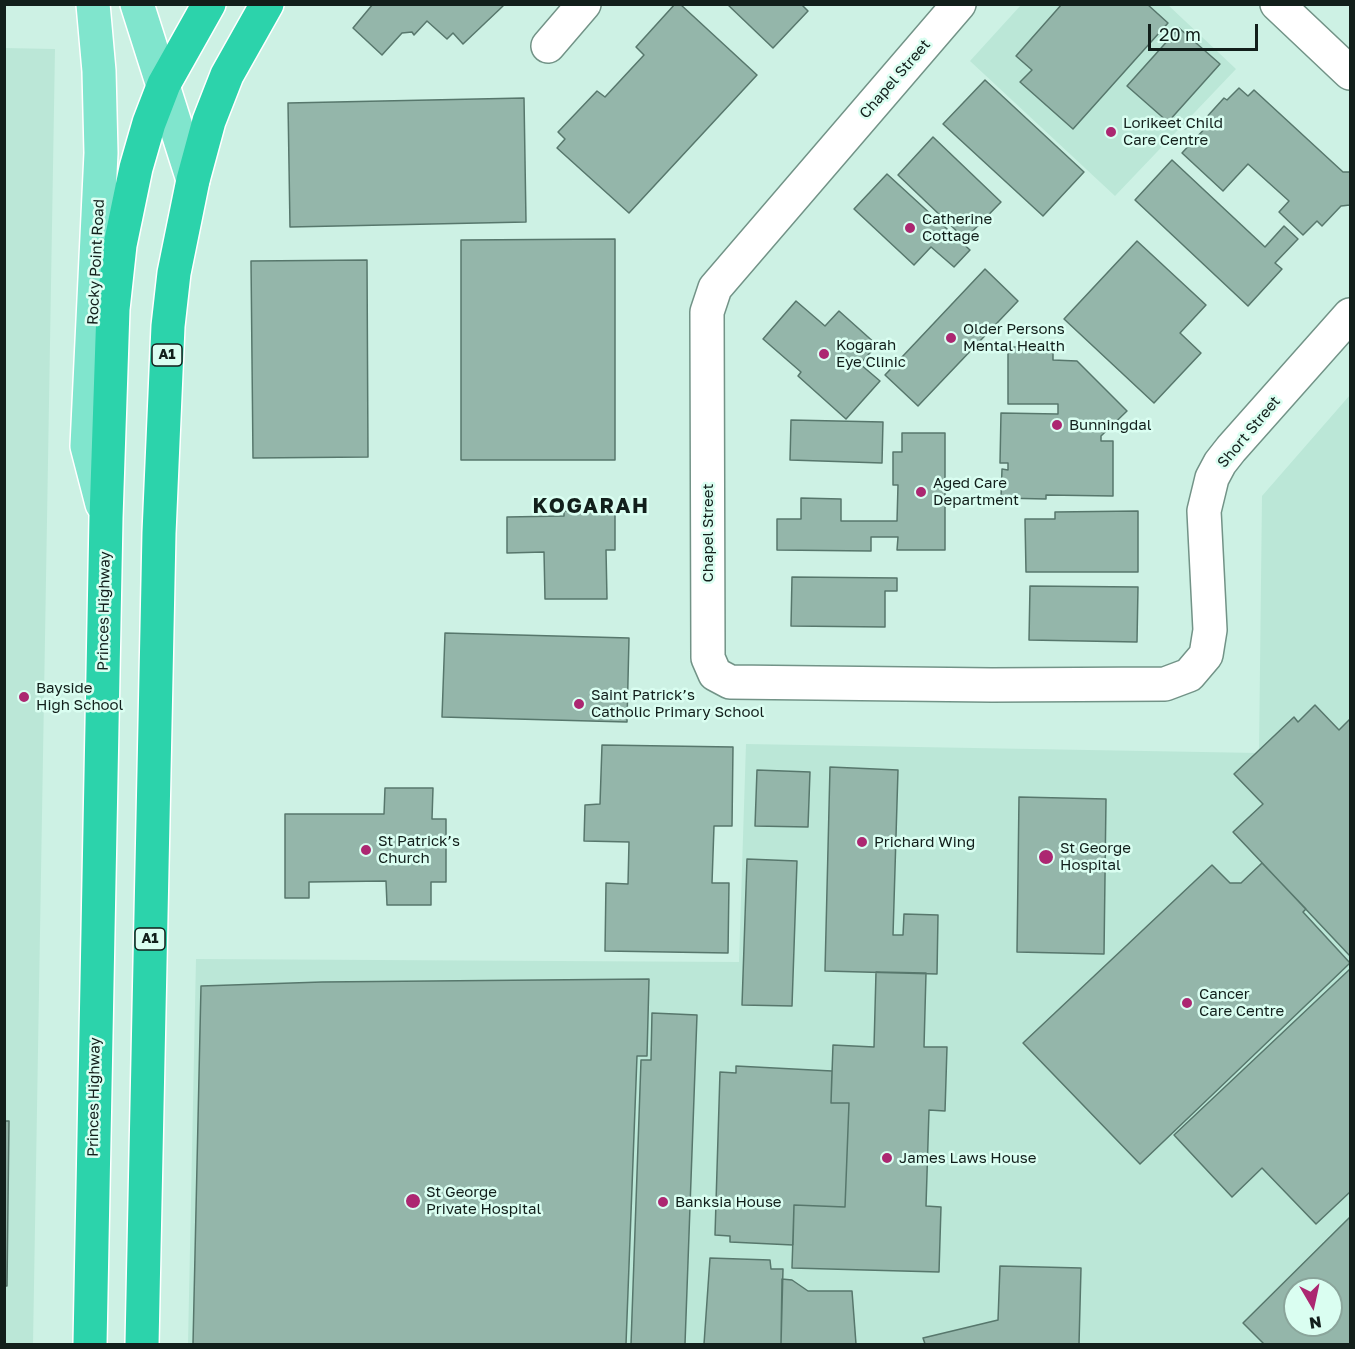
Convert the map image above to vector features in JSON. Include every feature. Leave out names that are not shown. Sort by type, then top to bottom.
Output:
[{"type":"highway","name":"Princes Highway","points":[[90,1344],[106,518],[113,309],[120,244],[136,168],[149,123],[164,84],[209,4]]},
{"type":"highway","name":"A1","points":[[142,1344],[153,777],[164,388],[174,273],[193,180],[209,121],[227,75],[267,4]]},
{"type":"main road","name":"Rocky Point Road","points":[[93,4],[99,71],[101,153],[87,446],[106,518]]},
{"type":"main road","points":[[137,4],[193,180]]},
{"type":"street","points":[[548,46],[584,4]]},
{"type":"street","name":"Chapel Street","points":[[959,4],[715,288],[707,312],[708,658],[715,674],[730,682],[980,685],[1165,684],[1189,675]]},
{"type":"street","points":[[1277,4],[1350,73]]},
{"type":"street","name":"Short Street","points":[[1189,675],[1206,655],[1209,630],[1204,511],[1212,478],[1231,449],[1350,315]]},
{"type":"shaded area","name":"Lorikeet Child Care Centre","points":[[1167,4],[1236,69],[1115,196],[970,61],[1021,5]]},
{"type":"shaded area","name":"Bayside High School","points":[[4,48],[55,49],[33,1344],[5,1344]]},
{"type":"shaded area","name":"St George Hospital","points":[[1350,395],[1350,1344],[188,1344],[196,959],[739,962],[746,744],[1259,753],[1262,496]]},
{"type":"building","points":[[373,4],[501,4],[503,6],[463,44],[453,33],[447,39],[427,21],[414,35],[412,32],[402,33],[382,55],[353,28]]},
{"type":"building","points":[[675,4],[680,4],[757,75],[629,213],[557,148],[565,139],[558,132],[597,91],[605,97],[644,55],[636,47]]},
{"type":"building","points":[[727,4],[801,4],[808,11],[773,48]]},
{"type":"building","points":[[1062,4],[1147,4],[1168,23],[1073,129],[1020,82],[1032,70],[1016,56]]},
{"type":"building","points":[[1179,28],[1220,64],[1168,122],[1127,86]]},
{"type":"building","points":[[985,80],[1084,172],[1043,216],[943,124]]},
{"type":"building","points":[[1239,88],[1248,96],[1254,90],[1343,172],[1350,172],[1350,205],[1341,206],[1322,226],[1317,221],[1303,235],[1279,212],[1289,201],[1248,164],[1223,191],[1182,153],[1209,124],[1204,120],[1224,98],[1227,100]]},
{"type":"building","points":[[524,98],[526,222],[290,227],[288,103]]},
{"type":"building","points":[[933,137],[1001,202],[965,239],[898,175]]},
{"type":"building","points":[[1172,160],[1265,247],[1284,226],[1298,239],[1275,263],[1282,269],[1248,306],[1135,200]]},
{"type":"building","name":"Catherine Cottage","points":[[887,174],[970,250],[954,267],[931,247],[914,265],[854,209]]},
{"type":"building","points":[[615,239],[615,460],[461,460],[461,240]]},
{"type":"building","points":[[1137,241],[1206,305],[1180,333],[1201,353],[1154,403],[1064,319]]},
{"type":"building","points":[[367,260],[368,457],[253,458],[251,261]]},
{"type":"building","name":"Older Persons Mental Health","points":[[985,269],[1018,301],[918,406],[885,375]]},
{"type":"building","name":"Kogarah Eye Clinic","points":[[796,301],[825,326],[839,311],[877,345],[860,364],[880,381],[846,419],[798,376],[801,372],[763,339]]},
{"type":"building","name":"Bunningdal","points":[[1008,347],[1053,347],[1053,360],[1077,361],[1127,411],[1101,436],[1101,441],[1113,441],[1113,496],[1046,495],[1046,499],[1001,498],[1002,469],[1008,470],[1008,463],[1000,463],[1001,413],[1058,414],[1058,404],[1008,404]]},
{"type":"building","points":[[791,420],[883,422],[882,463],[790,460]]},
{"type":"building","name":"Aged Care Department","points":[[902,433],[945,433],[945,550],[897,550],[898,537],[871,537],[871,551],[777,550],[777,519],[801,519],[801,498],[841,499],[841,521],[897,521],[898,485],[893,485],[893,452],[902,452]]},
{"type":"building","points":[[564,511],[615,511],[615,550],[606,550],[607,599],[545,599],[544,552],[507,553],[507,517],[564,516]]},
{"type":"building","points":[[1138,511],[1138,572],[1026,572],[1025,519],[1055,519],[1055,512]]},
{"type":"building","points":[[792,577],[897,578],[897,591],[885,591],[885,627],[791,626]]},
{"type":"building","points":[[1030,586],[1138,587],[1137,642],[1029,640]]},
{"type":"building","points":[[445,633],[629,638],[627,722],[442,717]]},
{"type":"building","points":[[1315,705],[1339,730],[1350,719],[1350,956],[1233,832],[1263,804],[1234,774],[1294,717],[1298,722]]},
{"type":"building","points":[[602,745],[733,747],[732,826],[714,826],[712,883],[729,883],[728,953],[605,951],[606,883],[628,884],[629,842],[584,841],[585,805],[600,804]]},
{"type":"building","name":"Prichard Wing","points":[[830,767],[898,770],[893,935],[903,935],[904,914],[938,915],[937,974],[825,971]]},
{"type":"building","points":[[757,770],[810,772],[808,827],[755,826]]},
{"type":"building","name":"St Patrick’s Church","points":[[385,788],[433,788],[432,819],[446,819],[446,882],[431,882],[431,905],[387,905],[386,881],[309,882],[309,898],[285,898],[285,814],[384,814]]},
{"type":"building","points":[[1019,797],[1106,799],[1104,954],[1017,952]]},
{"type":"building","points":[[747,859],[797,861],[792,1006],[742,1005]]},
{"type":"building","name":"Cancer Care Centre","points":[[1262,863],[1306,909],[1303,912],[1350,963],[1140,1164],[1023,1043],[1212,865],[1230,883],[1241,883]]},
{"type":"building","points":[[1350,969],[1350,1192],[1316,1224],[1262,1168],[1232,1197],[1174,1135]]},
{"type":"building","name":"James Laws House","points":[[876,972],[926,973],[924,1047],[947,1047],[945,1111],[929,1110],[926,1206],[941,1207],[939,1272],[792,1268],[794,1205],[845,1207],[849,1103],[831,1103],[833,1045],[874,1047]]},
{"type":"building","name":"St George Private Hospital","points":[[649,979],[647,1056],[637,1056],[626,1344],[193,1344],[201,986],[322,982]]},
{"type":"building","name":"Banksia House","points":[[652,1013],[697,1015],[685,1344],[631,1344],[641,1060],[651,1060]]},
{"type":"building","points":[[736,1066],[832,1071],[831,1103],[849,1103],[845,1207],[794,1205],[793,1245],[730,1242],[730,1236],[715,1235],[720,1072],[736,1073]]},
{"type":"building","points":[[4,1121],[9,1121],[7,1286],[4,1286]]},
{"type":"building","points":[[1350,1217],[1350,1344],[1264,1344],[1243,1323],[1283,1283],[1283,1337],[1343,1337],[1343,1277],[1289,1277]]},
{"type":"building","points":[[710,1258],[770,1260],[771,1269],[783,1269],[781,1344],[704,1344]]},
{"type":"building","points":[[1000,1266],[1081,1268],[1079,1344],[925,1344],[923,1338],[998,1320]]},
{"type":"building","points":[[782,1279],[792,1280],[808,1291],[852,1291],[856,1344],[781,1344]]},
{"type":"place","name":"Lorikeet Child Care Centre","points":[[1111,132]]},
{"type":"place","name":"Catherine Cottage","points":[[910,228]]},
{"type":"place","name":"Older Persons Mental Health","points":[[951,338]]},
{"type":"place","name":"Kogarah Eye Clinic","points":[[824,354]]},
{"type":"place","name":"Bunningdal","points":[[1057,425]]},
{"type":"place","name":"Aged Care Department","points":[[921,492]]},
{"type":"place","name":"Bayside High School","points":[[24,697]]},
{"type":"place","name":"Saint Patrick’s Catholic Primary School","points":[[579,704]]},
{"type":"place","name":"Prichard Wing","points":[[862,842]]},
{"type":"place","name":"St Patrick’s Church","points":[[366,850]]},
{"type":"place","name":"St George Hospital","points":[[1046,857]]},
{"type":"place","name":"Cancer Care Centre","points":[[1187,1003]]},
{"type":"place","name":"James Laws House","points":[[887,1158]]},
{"type":"place","name":"St George Private Hospital","points":[[413,1201]]},
{"type":"place","name":"Banksia House","points":[[663,1202]]},
{"type":"district","name":"KOGARAH","points":[[591,506]]}]
